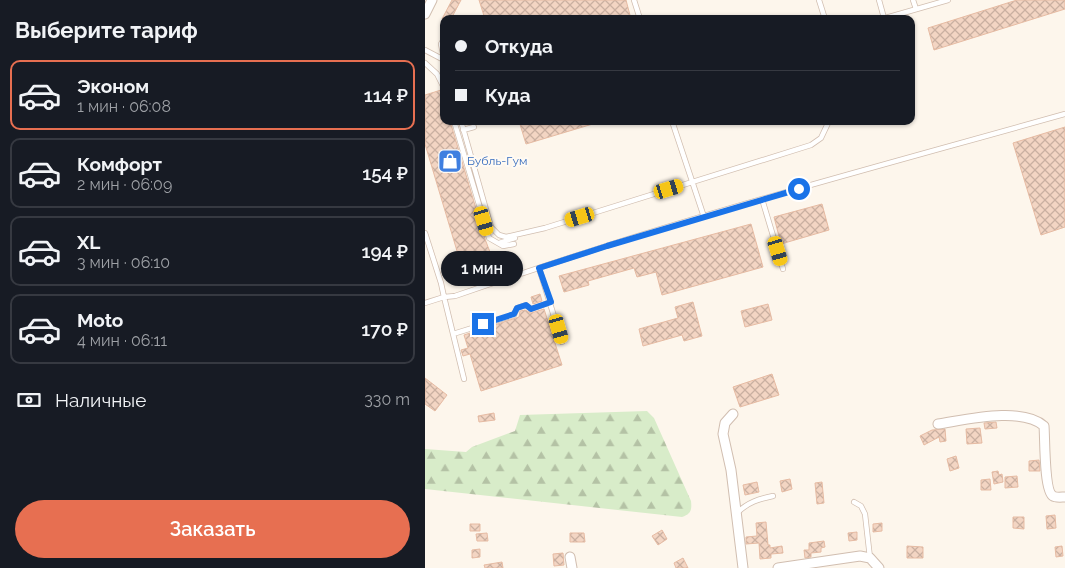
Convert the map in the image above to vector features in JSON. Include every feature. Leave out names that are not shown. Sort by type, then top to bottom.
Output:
[{"type":"street","points":[[425,14],[432,0]]},
{"type":"street","points":[[733,414],[725,423],[723,434],[731,470],[743,568]]},
{"type":"street","points":[[937,424],[1002,416],[1018,416],[1041,422],[1044,426],[1047,480],[1050,492],[1055,497],[1065,497]]},
{"type":"street","points":[[778,568],[861,556],[869,558],[879,568]]},
{"type":"street","points":[[570,557],[572,568]]},
{"type":"lane","points":[[634,0],[639,15]]},
{"type":"lane","points":[[819,0],[824,15]]},
{"type":"lane","points":[[879,0],[882,15]]},
{"type":"lane","points":[[913,0],[916,9]]},
{"type":"lane","points":[[896,15],[948,0]]},
{"type":"lane","points":[[425,50],[440,57]]},
{"type":"lane","points":[[425,63],[437,74],[440,80]]},
{"type":"lane","points":[[425,303],[444,297],[455,296],[607,246],[762,199],[1065,114]]},
{"type":"lane","points":[[455,125],[489,238],[503,246],[513,244]]},
{"type":"lane","points":[[462,125],[491,227],[499,236],[506,237],[530,232]]},
{"type":"lane","points":[[673,125],[704,217]]},
{"type":"lane","points":[[496,243],[811,145],[821,138],[828,125]]},
{"type":"lane","points":[[463,130],[474,127]]},
{"type":"lane","points":[[762,199],[783,269]]},
{"type":"lane","points":[[425,233],[441,283],[463,379]]},
{"type":"lane","points":[[539,268],[562,342]]},
{"type":"lane","points":[[453,334],[514,314],[517,308],[526,305],[531,309],[551,302]]},
{"type":"lane","points":[[737,513],[753,501],[773,496]]},
{"type":"lane","points":[[854,502],[861,506],[865,514],[869,558]]},
{"type":"green space","points":[[647,411],[654,418],[691,501],[690,511],[682,517],[425,489],[425,449],[466,452],[472,447],[515,431],[520,415]]},
{"type":"building","points":[[452,0],[461,0],[453,15],[444,15]]},
{"type":"building","points":[[479,0],[626,0],[630,15],[484,15]]},
{"type":"building","points":[[1017,0],[1065,0],[1065,9],[934,50],[928,28]]},
{"type":"building","points":[[440,90],[440,125],[451,125],[490,252],[460,261],[425,144],[425,95]]},
{"type":"building","points":[[520,125],[589,125],[526,144]]},
{"type":"building","points":[[1065,127],[1065,227],[1041,235],[1013,143]]},
{"type":"building","points":[[822,204],[829,230],[781,244],[774,217]]},
{"type":"building","points":[[751,224],[763,267],[662,295],[656,272],[637,277],[634,268],[588,281],[589,285],[564,292],[559,276]]},
{"type":"building","points":[[540,294],[542,301],[533,304],[531,297]]},
{"type":"building","points":[[693,302],[702,336],[684,341],[682,335],[643,346],[639,329],[678,318],[675,307]]},
{"type":"building","points":[[768,304],[772,320],[745,327],[741,311]]},
{"type":"building","points":[[544,309],[562,365],[481,391],[470,354],[463,356],[461,350],[468,348],[464,335],[519,317],[520,311],[525,310],[531,313]]},
{"type":"building","points":[[772,374],[779,395],[740,407],[733,387]]},
{"type":"building","points":[[425,378],[447,395],[435,411],[425,404]]},
{"type":"building","points":[[494,413],[495,420],[479,422],[478,416]]},
{"type":"building","points":[[996,422],[997,428],[985,429],[984,423]]},
{"type":"building","points":[[980,428],[982,443],[967,444],[966,429]]},
{"type":"building","points":[[945,429],[946,441],[940,442],[939,437],[924,445],[920,436],[932,430]]},
{"type":"building","points":[[956,456],[959,468],[950,471],[947,459]]},
{"type":"building","points":[[1039,460],[1040,471],[1029,471],[1029,461]]},
{"type":"building","points":[[998,471],[999,475],[1002,474],[1003,482],[994,484],[992,472]]},
{"type":"building","points":[[1017,476],[1018,487],[1005,488],[1005,477]]},
{"type":"building","points":[[790,479],[792,489],[782,492],[780,481]]},
{"type":"building","points":[[990,479],[991,490],[981,490],[981,480]]},
{"type":"building","points":[[757,482],[759,492],[745,495],[743,485]]},
{"type":"building","points":[[822,482],[824,503],[817,504],[815,483]]},
{"type":"building","points":[[1055,515],[1056,528],[1047,529],[1046,516]]},
{"type":"building","points":[[1013,517],[1024,517],[1024,529],[1013,528]]},
{"type":"building","points":[[766,522],[768,545],[770,545],[770,548],[782,546],[783,553],[771,554],[771,558],[760,559],[759,543],[746,544],[746,537],[757,536],[756,523]]},
{"type":"building","points":[[882,523],[882,531],[873,532],[873,524]]},
{"type":"building","points":[[470,524],[480,524],[480,531],[470,531]]},
{"type":"building","points":[[662,530],[667,539],[658,545],[652,536]]},
{"type":"building","points":[[857,532],[857,540],[849,541],[848,533]]},
{"type":"building","points":[[487,533],[488,541],[477,541],[476,534]]},
{"type":"building","points":[[570,533],[584,533],[585,542],[570,542]]},
{"type":"building","points":[[824,541],[825,547],[821,548],[821,552],[811,553],[811,557],[805,558],[804,550],[809,550],[809,543]]},
{"type":"building","points":[[907,546],[923,547],[923,558],[907,558]]},
{"type":"building","points":[[1062,546],[1063,556],[1056,557],[1055,547]]},
{"type":"building","points":[[480,549],[480,557],[472,558],[472,550]]},
{"type":"building","points":[[563,553],[564,565],[554,566],[553,554]]},
{"type":"building","points":[[683,558],[688,568],[676,568],[674,563]]},
{"type":"building","points":[[502,562],[503,568],[485,568],[484,565]]},
{"type":"place","name":"Бубль-Гум","points":[[450,161]]},
{"type":"route","points":[[483,324],[514,314],[515,308],[526,305],[531,309],[551,302],[539,268],[799,189]]}]
